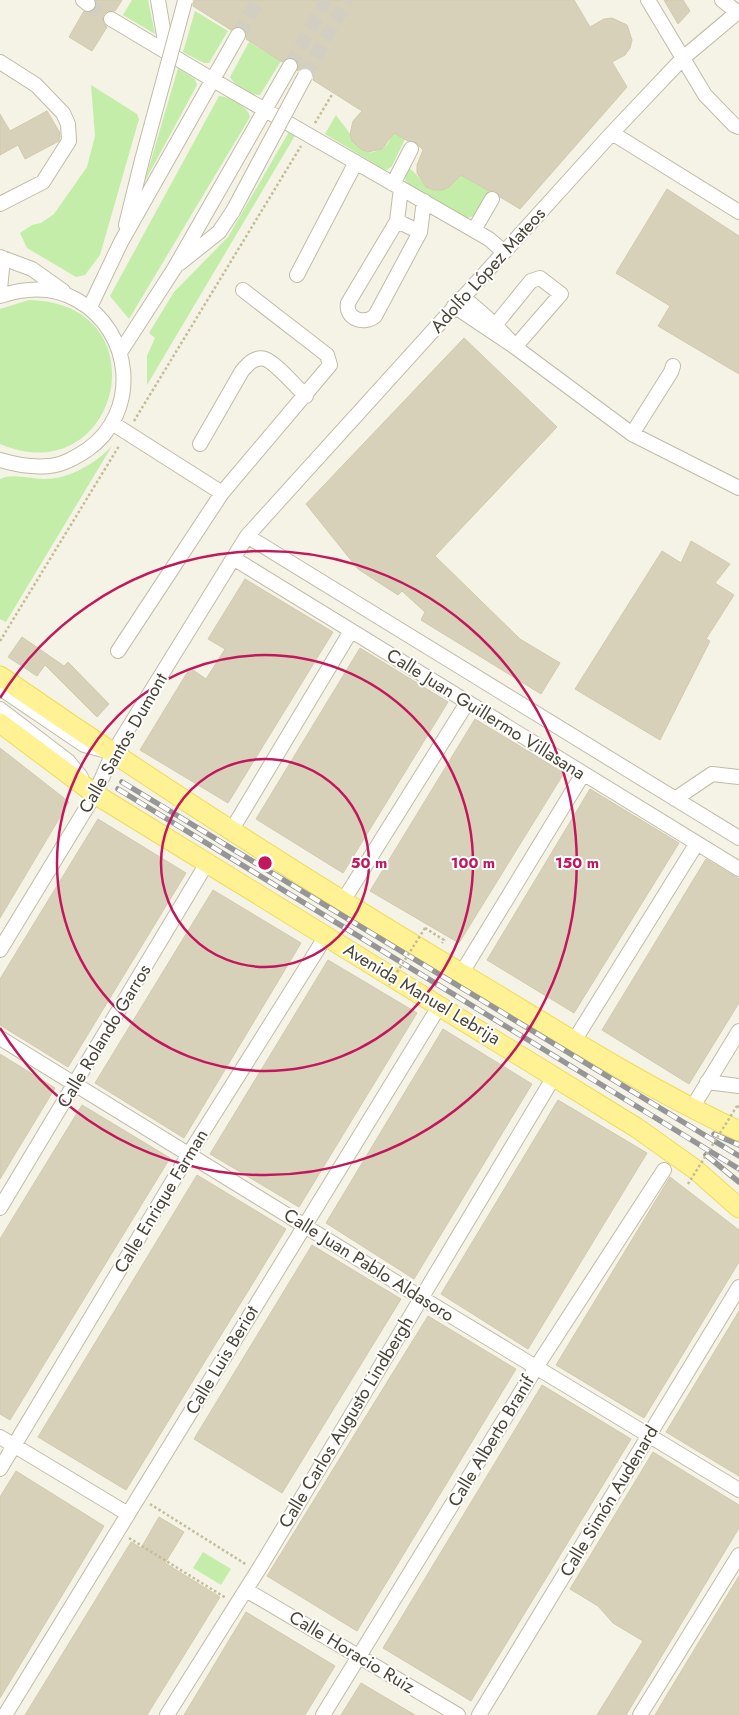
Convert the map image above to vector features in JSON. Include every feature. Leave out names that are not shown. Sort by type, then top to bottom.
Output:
[{"type":"main road","points":[[0,676],[232,831],[460,974],[692,1108],[739,1131]]},
{"type":"main road","name":"Avenida Manuel Lebrija","points":[[0,723],[95,794],[440,1005],[675,1153],[739,1208]]},
{"type":"street","points":[[158,0],[167,53]]},
{"type":"street","points":[[648,0],[705,95],[734,125],[739,127]]},
{"type":"street","points":[[722,0],[738,11]]},
{"type":"street","points":[[121,242],[184,1]]},
{"type":"street","name":"Adolfo López Mateos","points":[[247,536],[612,133],[684,58],[738,11]]},
{"type":"street","points":[[111,19],[474,230],[489,239],[504,252]]},
{"type":"street","points":[[90,307],[121,242],[238,34]]},
{"type":"street","points":[[0,62],[36,85],[63,113],[68,124],[69,140],[43,182],[0,204]]},
{"type":"street","points":[[121,351],[174,269],[290,66]]},
{"type":"street","points":[[174,269],[219,232],[305,76]]},
{"type":"street","points":[[612,133],[739,212]]},
{"type":"street","points":[[411,149],[397,186],[398,221],[347,306],[351,315],[358,320],[370,319],[374,316],[420,232],[424,202]]},
{"type":"street","points":[[297,275],[356,162]]},
{"type":"street","points":[[474,230],[492,199]]},
{"type":"street","points":[[398,221],[420,232]]},
{"type":"street","points":[[0,289],[2,257],[32,269],[68,295],[90,307],[113,334],[121,351],[125,375],[122,400],[112,423],[96,443],[75,458],[50,466],[24,467],[0,460]]},
{"type":"street","points":[[493,327],[534,279],[540,278],[561,294],[515,347]]},
{"type":"street","points":[[0,296],[16,291],[33,289],[68,295]]},
{"type":"street","points":[[118,651],[222,493],[328,369],[329,358],[243,290]]},
{"type":"street","points":[[459,301],[515,347],[632,434],[739,488]]},
{"type":"street","points":[[200,444],[242,371],[248,363],[256,359],[266,360],[306,396]]},
{"type":"street","points":[[632,434],[672,372],[673,366]]},
{"type":"street","points":[[112,423],[222,493]]},
{"type":"street","name":"Calle Santos Dumont","points":[[0,950],[95,794],[113,753],[247,536]]},
{"type":"street","name":"Calle Juan Guillermo Villasana","points":[[247,536],[739,838]]},
{"type":"street","name":"Calle Juan Guillermo Villasana","points":[[233,558],[739,869]]},
{"type":"street","points":[[232,831],[350,631]]},
{"type":"street","points":[[0,688],[84,745],[113,753]]},
{"type":"street","points":[[343,901],[467,703]]},
{"type":"street","points":[[0,709],[68,761],[95,794]]},
{"type":"street","points":[[460,974],[583,774]]},
{"type":"street","points":[[675,799],[712,774],[739,777]]},
{"type":"street","points":[[574,1040],[697,843]]},
{"type":"street","name":"Calle Rolando Garros","points":[[0,1208],[208,863]]},
{"type":"street","name":"Calle Enrique Farman","points":[[0,1468],[189,1154],[326,936]]},
{"type":"street","name":"Calle Luis Beriot","points":[[5,1715],[440,1005]]},
{"type":"street","points":[[692,1108],[739,1031]]},
{"type":"street","name":"Calle Juan Pablo Aldasoro","points":[[0,1038],[420,1297],[537,1366],[739,1490]]},
{"type":"street","name":"Calle Carlos Augusto Lindbergh","points":[[167,1715],[257,1572],[554,1076]]},
{"type":"street","points":[[707,1082],[739,1086]]},
{"type":"street","name":"Calle Alberto Branif","points":[[323,1715],[537,1366],[664,1170]]},
{"type":"street","name":"Calle Simón Audenard","points":[[480,1715],[739,1287]]},
{"type":"street","points":[[0,1437],[128,1514]]},
{"type":"street","points":[[640,1715],[739,1555]]},
{"type":"street","name":"Calle Horacio Ruiz","points":[[246,1590],[458,1715]]},
{"type":"path","points":[[311,129],[333,93]]},
{"type":"path","points":[[134,421],[301,146]]},
{"type":"path","points":[[0,641],[119,446]]},
{"type":"path","points":[[389,985],[424,928],[444,940]]},
{"type":"path","points":[[688,1184],[737,1106],[739,1107]]},
{"type":"path","points":[[138,1497],[257,1572]]},
{"type":"path","points":[[118,1530],[236,1604]]},
{"type":"green space","points":[[132,0],[148,0],[155,34],[123,15]]},
{"type":"green space","points":[[195,11],[228,31],[209,63],[204,63],[183,52]]},
{"type":"green space","points":[[249,42],[281,61],[260,95],[243,89],[230,77]]},
{"type":"green space","points":[[178,68],[195,79],[197,85],[145,181]]},
{"type":"green space","points":[[91,85],[137,114],[139,119],[100,255],[85,275],[76,277],[27,248],[20,233],[32,225],[41,223],[54,214],[87,167],[95,136]]},
{"type":"green space","points":[[219,96],[238,103],[249,113],[250,117],[129,319],[110,296]]},
{"type":"green space","points":[[336,115],[358,146],[365,151],[373,152],[384,147],[390,140],[392,132],[405,139],[392,166],[387,170],[383,169],[325,134]]},
{"type":"green space","points":[[290,130],[296,134],[147,385],[147,356],[155,338],[149,333],[174,292],[228,237]]},
{"type":"green space","points":[[409,168],[426,185],[434,190],[449,187],[458,173],[489,191],[478,215],[467,218],[406,184],[405,176]]},
{"type":"green space","points":[[29,300],[72,309],[99,331],[111,360],[110,392],[97,422],[74,443],[41,453],[0,444],[0,309]]},
{"type":"green space","points":[[112,446],[6,622],[0,619],[0,479],[10,476],[43,479],[62,477],[90,464]]},
{"type":"green space","points":[[203,1552],[231,1569],[221,1585],[193,1568]]},
{"type":"building","points":[[96,0],[122,0],[115,11],[107,11],[103,15],[103,23],[107,27],[92,51],[69,37],[84,11],[91,12],[95,9]]},
{"type":"building","points":[[194,0],[574,0],[590,27],[604,19],[612,18],[627,25],[632,40],[630,48],[625,55],[612,62],[627,87],[520,209],[500,197],[496,191],[489,191],[461,175],[449,187],[442,190],[426,187],[417,173],[417,165],[423,150],[415,142],[408,141],[394,133],[382,149],[368,152],[362,150],[352,141],[350,134],[353,121],[362,111],[313,80],[314,75],[310,69],[304,67],[297,71],[299,65],[295,59],[289,57],[282,62],[246,39],[247,34],[243,28],[237,26],[231,30],[193,6]]},
{"type":"building","points":[[664,0],[683,0],[690,11],[678,24]]},
{"type":"building","points":[[47,111],[60,133],[59,141],[25,159],[18,145],[0,155],[0,114],[10,131]]},
{"type":"building","points":[[667,189],[739,236],[739,374],[658,326],[670,306],[616,273]]},
{"type":"building","points":[[464,338],[557,427],[435,556],[520,639],[560,663],[541,694],[421,620],[425,612],[402,591],[398,595],[358,569],[306,504]]},
{"type":"building","points":[[691,541],[730,564],[715,583],[734,595],[706,639],[710,641],[660,740],[575,689],[662,551],[681,563]]},
{"type":"building","points":[[245,579],[333,632],[228,803],[140,750],[190,668],[206,679],[225,649],[208,639]]},
{"type":"building","points":[[22,637],[64,666],[68,662],[109,704],[97,717],[45,665],[37,676],[8,657]]},
{"type":"building","points":[[360,648],[448,702],[343,873],[256,819]]},
{"type":"building","points":[[475,719],[564,773],[459,943],[370,891]]},
{"type":"building","points":[[0,748],[69,802],[0,918]]},
{"type":"building","points":[[590,789],[679,843],[574,1013],[487,960]]},
{"type":"building","points":[[98,819],[186,873],[68,1067],[0,1025],[0,979]]},
{"type":"building","points":[[706,859],[739,879],[739,1003],[689,1084],[602,1030]]},
{"type":"building","points":[[213,890],[301,943],[184,1138],[95,1083]]},
{"type":"building","points":[[328,960],[417,1013],[299,1207],[210,1154]]},
{"type":"building","points":[[443,1029],[532,1084],[414,1279],[326,1223]]},
{"type":"building","points":[[0,1054],[55,1088],[0,1179]]},
{"type":"building","points":[[558,1100],[647,1153],[528,1349],[441,1294]]},
{"type":"building","points":[[82,1105],[170,1158],[10,1420],[0,1414],[0,1239]]},
{"type":"building","points":[[197,1175],[286,1229],[126,1490],[38,1437]]},
{"type":"building","points":[[670,1177],[739,1230],[739,1262],[644,1418],[556,1365]]},
{"type":"building","points":[[312,1245],[401,1299],[282,1493],[194,1439]]},
{"type":"building","points":[[739,1311],[739,1476],[666,1432]]},
{"type":"building","points":[[428,1316],[516,1369],[357,1631],[267,1576]]},
{"type":"building","points":[[542,1385],[631,1439],[471,1701],[383,1648]]},
{"type":"building","points":[[653,1452],[739,1505],[739,1528],[626,1715],[597,1715],[643,1641],[613,1623],[598,1606],[570,1589]]},
{"type":"building","points":[[16,1471],[104,1526],[0,1698],[0,1497]]},
{"type":"building","points":[[159,1517],[184,1532],[165,1563],[220,1597],[147,1715],[25,1715],[131,1542],[141,1548]]},
{"type":"building","points":[[739,1576],[739,1715],[655,1715],[668,1693]]},
{"type":"building","points":[[246,1612],[335,1666],[305,1715],[184,1715]]},
{"type":"building","points":[[361,1683],[415,1715],[341,1715]]},
{"type":"tunnel","points":[[238,35],[258,0]]},
{"type":"tunnel","points":[[290,66],[326,0]]},
{"type":"tunnel","points":[[305,76],[347,0]]},
{"type":"tunnel","points":[[88,4],[111,19]]},
{"type":"railway","points":[[122,782],[739,1156]]},
{"type":"railway","points":[[118,789],[739,1169]]},
{"type":"railway","points":[[714,1134],[739,1145]]},
{"type":"railway","points":[[706,1155],[739,1182]]}]
